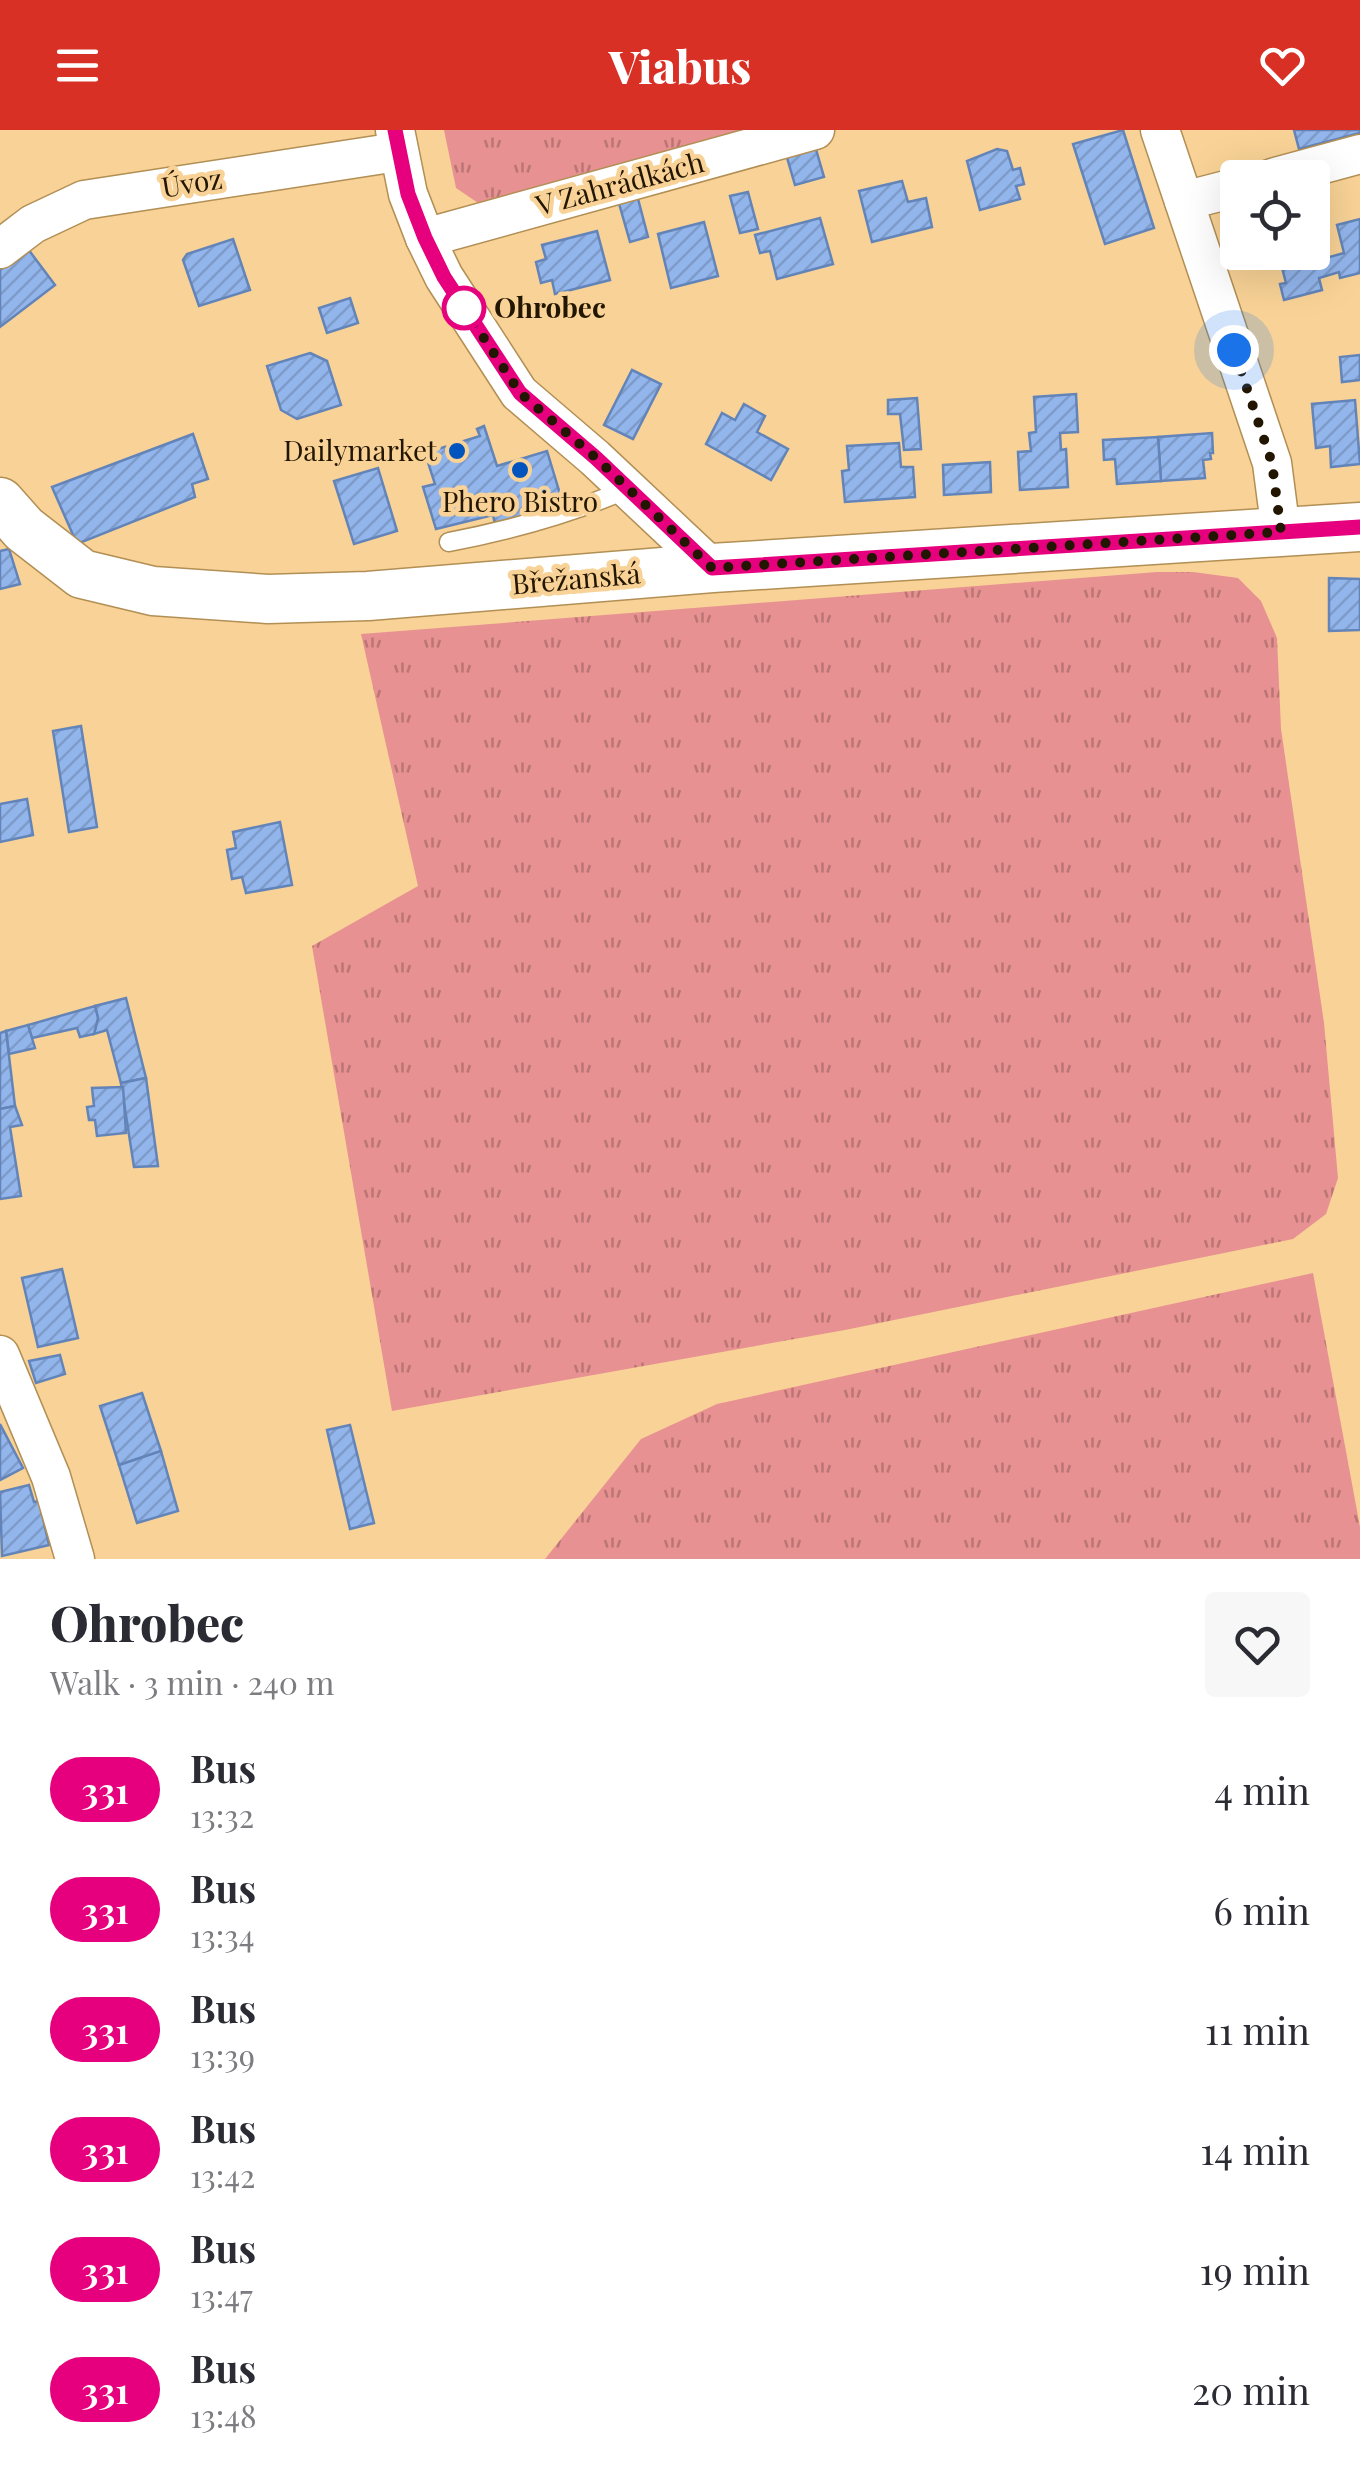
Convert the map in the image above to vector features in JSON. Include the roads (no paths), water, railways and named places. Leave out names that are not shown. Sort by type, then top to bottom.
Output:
[{"type":"street","name":"V Zahrádkách","points":[[425,238],[815,130]]},
{"type":"street","points":[[1160,130],[1272,463],[1281,532]]},
{"type":"street","points":[[396,141],[408,194],[444,277],[520,393],[629,488],[712,568]]},
{"type":"street","name":"Úvoz","points":[[0,249],[34,224],[84,200],[396,141]]},
{"type":"street","points":[[1330,162],[1360,154]]},
{"type":"street","points":[[1184,201],[1220,192]]},
{"type":"street","name":"Břežanská","points":[[0,502],[24,529],[82,574],[153,591],[268,599],[368,596],[712,568],[1360,527]]},
{"type":"street","points":[[0,1355],[50,1477],[75,1559]]},
{"type":"lane","points":[[449,542],[496,533],[594,504],[629,488]]},
{"type":"place","name":"Ohrobec","points":[[464,308]]},
{"type":"place","name":"Dailymarket","points":[[457,451]]},
{"type":"place","name":"Phero Bistro","points":[[520,470]]}]
